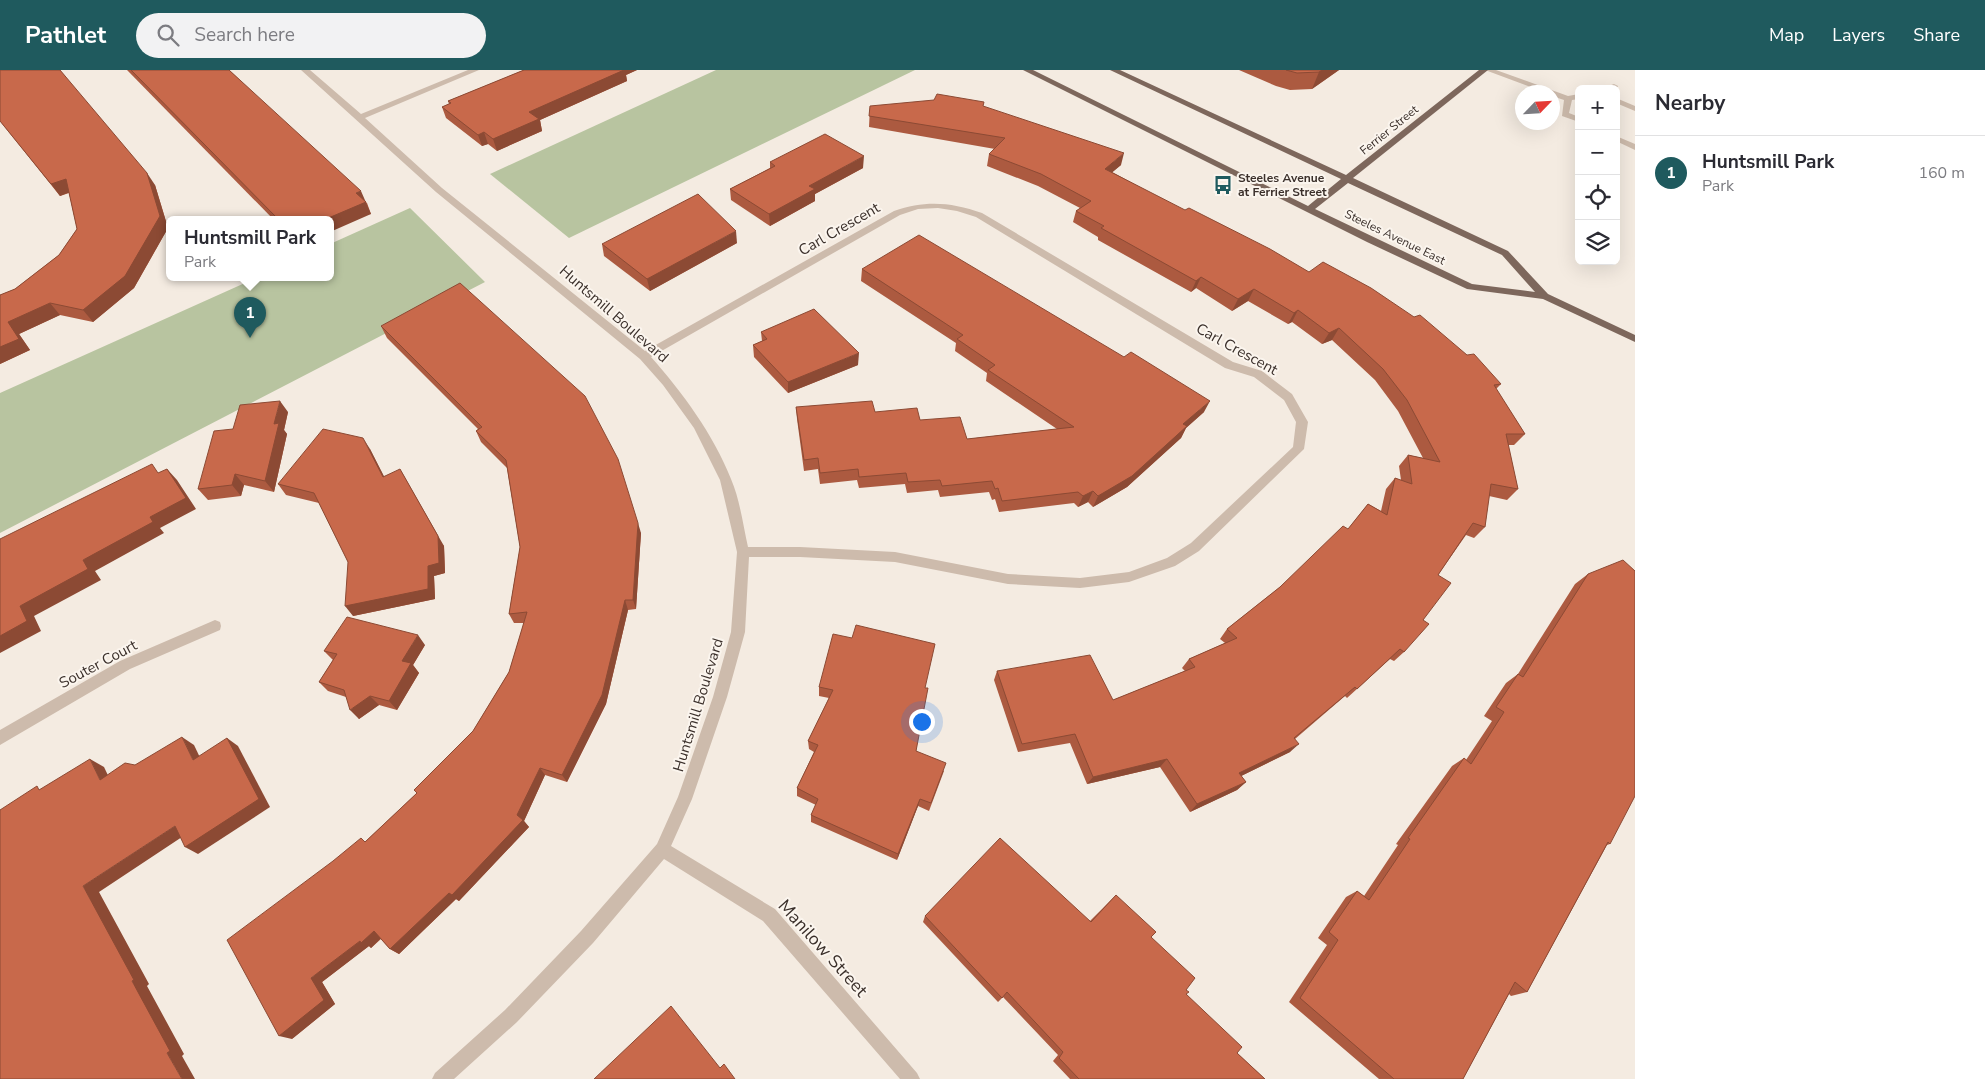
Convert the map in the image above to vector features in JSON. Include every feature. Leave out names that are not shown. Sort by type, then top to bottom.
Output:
[{"type":"main road","name":"Steeles Avenue East","points":[[1027,70],[1470,287],[1545,296],[1635,339]]},
{"type":"main road","name":"Steeles Avenue East","points":[[1114,70],[1349,178],[1505,253],[1545,296]]},
{"type":"main road","name":"Ferrier Street","points":[[1309,208],[1484,70]]},
{"type":"street","name":"Huntsmill Boulevard","points":[[305,70],[360,117],[439,190],[644,356],[667,382],[698,426],[726,480],[743,552],[738,632],[720,697],[685,799],[662,849],[587,937],[511,1016],[441,1079]]},
{"type":"street","points":[[360,117],[475,70]]},
{"type":"street","points":[[1489,70],[1529,85]]},
{"type":"street","points":[[1560,96],[1568,99],[1575,97]]},
{"type":"street","points":[[1568,99],[1566,114],[1575,118]]},
{"type":"street","points":[[1620,102],[1635,109]]},
{"type":"street","points":[[1620,140],[1635,147]]},
{"type":"street","name":"Carl Crescent","points":[[644,356],[897,213],[913,206],[928,204],[955,206],[979,214],[1229,364],[1258,374],[1288,397],[1302,422],[1298,449],[1195,547],[1171,562],[1128,578],[1080,583],[1008,579],[895,557],[800,552],[743,552]]},
{"type":"street","name":"Souter Court","points":[[0,738],[125,665],[215,626]]},
{"type":"street","name":"Manilow Street","points":[[662,849],[769,915],[911,1079]]},
{"type":"green space","points":[[716,70],[915,70],[569,238],[490,174]]},
{"type":"green space","points":[[410,208],[485,282],[0,533],[0,393],[249,281],[334,281],[334,242]]},
{"type":"building","points":[[0,70],[60,70],[147,173],[160,216],[125,276],[83,310],[50,303],[8,322],[19,339],[0,347],[0,295],[15,289],[59,255],[77,229],[66,179],[51,184],[0,121]]},
{"type":"building","points":[[131,70],[229,70],[361,191],[356,193],[366,202],[333,216],[275,216]]},
{"type":"building","points":[[524,70],[624,70],[529,112],[539,119],[493,139],[484,132],[478,135],[442,107],[451,103],[448,101]]},
{"type":"building","points":[[1286,70],[1322,70],[1319,72],[1297,73]]},
{"type":"building","points":[[937,94],[984,102],[983,106],[1124,153],[1105,169],[1185,210],[1189,208],[1270,249],[1309,272],[1323,262],[1371,288],[1414,317],[1420,315],[1467,355],[1474,354],[1501,384],[1494,385],[1525,434],[1506,434],[1518,489],[1491,484],[1485,527],[1473,523],[1438,575],[1451,583],[1423,620],[1429,624],[1404,652],[1400,649],[1357,689],[1355,687],[1294,738],[1299,744],[1239,773],[1246,782],[1197,804],[1167,759],[1093,777],[1075,734],[1022,744],[997,671],[1090,655],[1113,700],[1195,667],[1189,659],[1237,638],[1227,629],[1280,587],[1343,526],[1348,529],[1368,504],[1387,515],[1395,478],[1412,484],[1408,455],[1440,462],[1407,400],[1383,369],[1339,328],[1329,333],[1298,310],[1294,313],[1254,289],[1238,299],[1201,277],[1196,281],[1101,228],[1104,226],[1076,211],[1091,201],[1041,174],[989,154],[1005,138],[869,116],[870,106],[934,100]]},
{"type":"building","points":[[825,134],[864,156],[809,186],[815,189],[769,214],[730,189],[775,166],[770,162]]},
{"type":"building","points":[[698,194],[736,231],[647,279],[602,244]]},
{"type":"building","points":[[919,235],[1124,357],[1131,352],[1210,401],[1183,424],[1187,426],[1132,476],[1098,496],[1093,491],[1083,496],[1078,492],[1002,501],[998,488],[995,489],[992,481],[942,486],[940,480],[908,482],[906,473],[859,477],[858,469],[820,473],[818,458],[804,460],[796,407],[872,401],[875,412],[917,408],[920,420],[960,417],[967,439],[1074,427],[988,370],[995,365],[957,339],[963,335],[862,269]]},
{"type":"building","points":[[460,283],[585,396],[618,459],[638,523],[633,600],[625,600],[602,695],[562,775],[540,768],[517,815],[523,820],[452,895],[449,893],[390,949],[374,931],[361,943],[360,941],[311,978],[324,1000],[279,1036],[227,940],[361,838],[365,842],[417,793],[414,790],[473,731],[509,672],[527,612],[509,614],[520,547],[506,460],[476,431],[482,427],[381,326]]},
{"type":"building","points":[[814,309],[859,353],[788,382],[753,345],[767,339],[761,332]]},
{"type":"building","points":[[280,401],[274,424],[279,423],[265,481],[235,474],[232,485],[198,489],[214,431],[233,429],[240,405]]},
{"type":"building","points":[[323,429],[363,438],[383,477],[400,469],[438,536],[439,563],[428,566],[428,589],[345,606],[348,562],[314,493],[278,484]]},
{"type":"building","points":[[152,464],[158,473],[167,469],[186,498],[150,517],[153,522],[83,560],[88,569],[20,606],[27,621],[0,636],[0,539]]},
{"type":"building","points":[[1623,560],[1635,571],[1635,796],[1527,992],[1515,982],[1463,1079],[1394,1079],[1300,998],[1338,940],[1329,932],[1357,891],[1369,900],[1410,839],[1408,838],[1464,758],[1471,764],[1504,712],[1496,707],[1518,674],[1523,677],[1588,574]]},
{"type":"building","points":[[347,617],[418,635],[402,661],[411,663],[389,701],[370,696],[350,710],[344,690],[319,682],[337,654],[324,651]]},
{"type":"building","points":[[856,625],[935,644],[925,688],[928,688],[916,751],[946,763],[931,803],[920,799],[898,854],[811,815],[818,799],[797,788],[818,745],[808,741],[833,690],[819,687],[833,634],[852,638]]},
{"type":"building","points":[[182,737],[193,760],[227,738],[259,799],[185,847],[175,826],[83,886],[134,980],[132,981],[170,1051],[167,1053],[182,1079],[0,1079],[0,810],[37,786],[39,790],[90,759],[100,780],[125,763],[135,765]]},
{"type":"building","points":[[1000,838],[1091,922],[1116,895],[1156,932],[1151,937],[1195,978],[1186,990],[1189,992],[1186,994],[1242,1047],[1237,1053],[1265,1079],[1079,1079],[1059,1058],[1063,1052],[1007,992],[1002,998],[925,916]]},
{"type":"building","points":[[671,1006],[720,1068],[724,1064],[735,1079],[594,1079]]},
{"type":"place","name":"Steeles Avenue at Ferrier Street","points":[[1223,185]]},
{"type":"place","name":"Huntsmill Park","points":[[250,338]]}]
